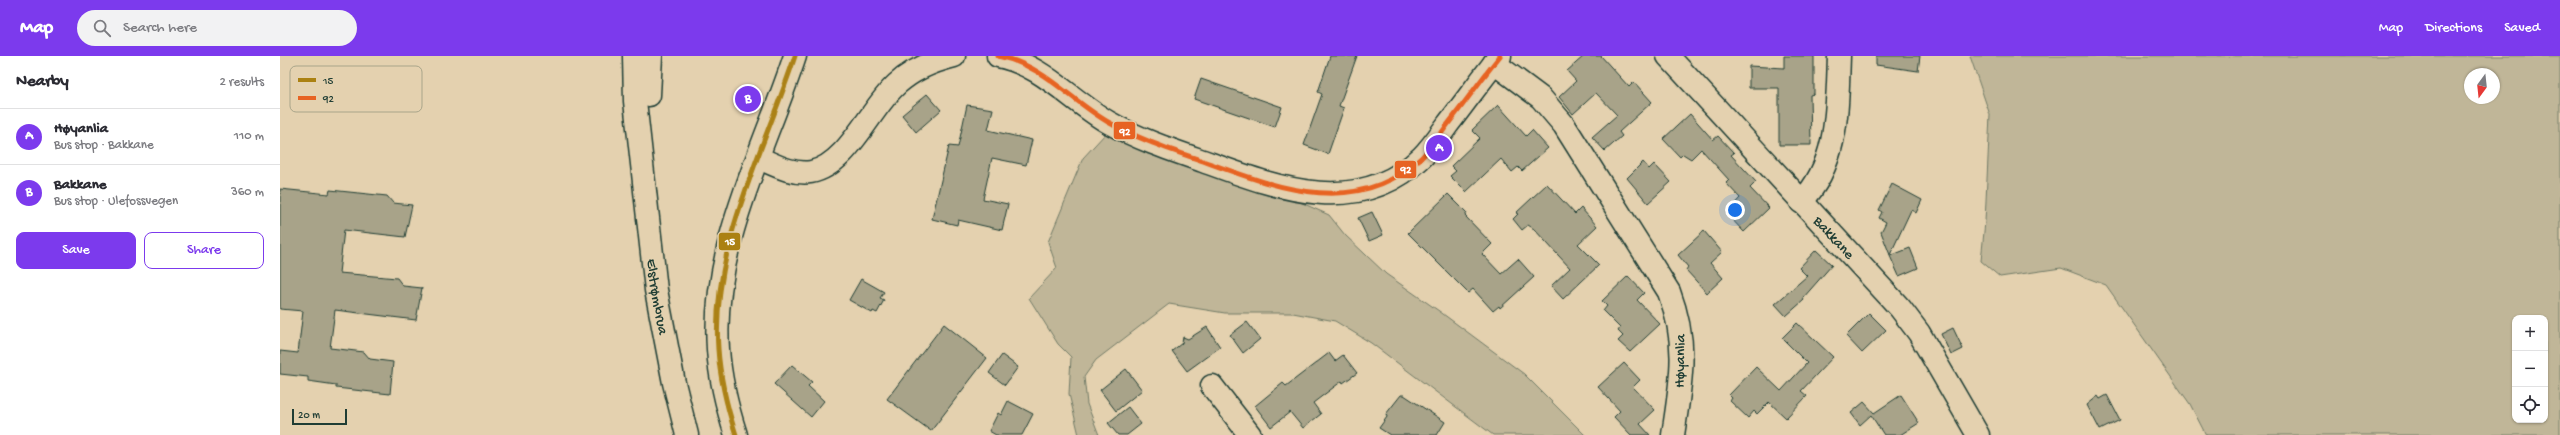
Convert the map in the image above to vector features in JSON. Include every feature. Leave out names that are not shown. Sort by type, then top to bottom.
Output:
[{"type":"street","name":"Elstrømbrua","points":[[634,56],[635,101],[643,156],[656,290],[674,383],[687,435]]},
{"type":"street","name":"Elstrømbrua","points":[[643,156],[651,56]]},
{"type":"street","points":[[736,435],[721,379],[718,314],[729,245],[795,56]]},
{"type":"street","points":[[759,158],[791,171],[811,172],[822,168],[843,153],[869,116],[898,83],[927,65],[954,56]]},
{"type":"street","points":[[998,56],[1030,66],[1051,79],[1107,121],[1130,134],[1269,184],[1311,194],[1330,194],[1368,188],[1393,177],[1422,157],[1497,59]]},
{"type":"street","name":"Bakkane","points":[[1668,56],[1753,147],[1801,202],[1874,278],[1914,326],[1978,435]]},
{"type":"street","points":[[1801,202],[1814,188],[1824,172],[1831,151],[1839,56]]},
{"type":"street","name":"Høyanlia","points":[[1497,59],[1541,98],[1564,125],[1669,292],[1679,317],[1683,350],[1673,435]]},
{"type":"street","points":[[1212,386],[1250,435]]},
{"type":"shaded area","points":[[1970,56],[2560,56],[2560,435],[2206,435],[2190,404],[2106,285],[2061,268],[2000,277],[1981,261],[1985,222],[1990,115]]},
{"type":"shaded area","points":[[1106,133],[1293,199],[1329,215],[1345,235],[1386,274],[1524,374],[1585,435],[1493,435],[1371,343],[1335,321],[1293,313],[1225,313],[1169,304],[1096,360],[1084,377],[1087,404],[1099,435],[1079,435],[1069,394],[1071,357],[1058,344],[1029,298],[1057,268],[1048,242],[1083,158]]},
{"type":"building","points":[[1330,56],[1357,56],[1339,106],[1344,108],[1328,154],[1304,145],[1322,94],[1318,92]]},
{"type":"building","points":[[1584,56],[1601,56],[1629,87],[1634,82],[1652,102],[1619,132],[1622,136],[1605,151],[1592,137],[1617,115],[1596,93],[1573,114],[1559,97],[1576,81],[1567,71]]},
{"type":"building","points":[[1784,56],[1814,56],[1814,94],[1810,95],[1811,145],[1779,145],[1779,88],[1749,88],[1749,66],[1784,68]]},
{"type":"building","points":[[1876,56],[1920,56],[1918,71],[1876,65]]},
{"type":"building","points":[[1201,79],[1282,107],[1275,127],[1194,99]]},
{"type":"building","points":[[927,94],[941,110],[916,132],[902,115]]},
{"type":"building","points":[[967,105],[993,109],[988,130],[1032,140],[1026,165],[992,158],[983,199],[1008,204],[1002,230],[958,220],[957,225],[932,219],[949,146],[958,147]]},
{"type":"building","points":[[1498,105],[1526,136],[1532,130],[1548,148],[1522,171],[1518,167],[1512,172],[1501,159],[1466,192],[1450,176],[1456,171],[1451,166],[1480,138],[1472,130]]},
{"type":"building","points":[[1690,114],[1713,140],[1718,136],[1734,153],[1731,155],[1756,182],[1750,188],[1769,208],[1744,232],[1726,213],[1740,198],[1726,183],[1729,180],[1701,149],[1691,159],[1683,154],[1680,157],[1663,139]]},
{"type":"building","points":[[1643,162],[1649,169],[1654,164],[1671,182],[1648,203],[1627,178]]},
{"type":"building","points":[[1547,184],[1575,214],[1581,208],[1597,226],[1578,244],[1599,265],[1563,299],[1551,286],[1570,268],[1534,229],[1528,225],[1522,230],[1513,219],[1518,214],[1516,213]]},
{"type":"building","points":[[1892,184],[1922,200],[1916,213],[1911,210],[1890,255],[1881,232],[1886,222],[1879,218],[1882,212],[1879,210]]},
{"type":"building","points":[[280,189],[329,194],[330,190],[387,196],[393,203],[412,205],[405,237],[344,230],[339,273],[397,278],[403,286],[422,288],[416,320],[335,310],[330,348],[364,352],[370,359],[393,362],[390,394],[336,388],[336,385],[308,381],[308,377],[280,374],[280,351],[298,353],[303,311],[280,309]]},
{"type":"building","points":[[1448,194],[1467,213],[1465,216],[1492,244],[1482,254],[1501,274],[1518,259],[1534,277],[1500,308],[1499,306],[1493,311],[1473,289],[1468,293],[1408,233]]},
{"type":"building","points":[[1372,212],[1383,235],[1369,241],[1358,218]]},
{"type":"building","points":[[1704,231],[1722,252],[1710,263],[1723,278],[1707,293],[1686,270],[1688,267],[1678,255]]},
{"type":"building","points":[[1910,248],[1918,268],[1899,276],[1890,256]]},
{"type":"building","points":[[1816,250],[1832,265],[1803,298],[1804,300],[1786,316],[1775,304],[1807,276],[1799,268]]},
{"type":"building","points":[[1628,276],[1644,293],[1637,300],[1660,324],[1630,352],[1618,341],[1623,336],[1618,331],[1620,328],[1603,311],[1607,306],[1602,301]]},
{"type":"building","points":[[861,279],[884,292],[880,298],[884,300],[877,313],[873,311],[872,313],[849,300]]},
{"type":"building","points":[[1869,313],[1886,330],[1862,353],[1846,336]]},
{"type":"building","points":[[1247,322],[1260,339],[1243,353],[1230,335]]},
{"type":"building","points":[[1797,323],[1833,357],[1801,391],[1807,396],[1786,418],[1769,402],[1757,414],[1754,411],[1748,418],[1730,401],[1732,398],[1729,395],[1756,367],[1781,391],[1807,363],[1782,338]]},
{"type":"building","points":[[944,324],[987,358],[931,431],[887,399]]},
{"type":"building","points":[[1207,327],[1220,347],[1187,371],[1172,351],[1182,343],[1183,337],[1188,339]]},
{"type":"building","points":[[1953,328],[1963,349],[1951,355],[1941,334]]},
{"type":"building","points":[[1329,353],[1335,361],[1343,355],[1357,373],[1343,383],[1342,381],[1313,403],[1321,414],[1303,428],[1290,412],[1271,427],[1255,406],[1283,383],[1286,386]]},
{"type":"building","points":[[1002,355],[1018,367],[1005,385],[989,373]]},
{"type":"building","points":[[1624,363],[1640,380],[1633,387],[1655,410],[1640,424],[1650,435],[1631,435],[1614,417],[1620,411],[1598,387]]},
{"type":"building","points":[[792,365],[812,382],[808,386],[824,401],[811,417],[774,384]]},
{"type":"building","points":[[1126,369],[1142,390],[1116,411],[1100,390]]},
{"type":"building","points":[[1401,395],[1404,395],[1445,422],[1437,435],[1390,435],[1379,428],[1387,417],[1386,414]]},
{"type":"building","points":[[1901,395],[1919,423],[1900,435],[1884,435],[1871,415],[1860,425],[1851,413],[1864,402],[1874,413]]},
{"type":"building","points":[[2107,395],[2120,420],[2100,430],[2087,405],[2098,396],[2100,399]]},
{"type":"building","points":[[1008,401],[1033,414],[1022,435],[996,435],[989,431],[998,413],[1001,415]]},
{"type":"building","points":[[1128,407],[1141,424],[1127,435],[1118,435],[1108,423]]},
{"type":"transit line","name":"15","points":[[736,435],[724,393],[718,349],[718,311],[723,273],[731,236],[742,200],[795,56]]},
{"type":"transit line","name":"92","points":[[998,56],[1029,67],[1056,84],[1108,122],[1155,144],[1230,171],[1287,188],[1315,192],[1343,193],[1370,188],[1397,176],[1422,157],[1436,141],[1500,56]]},
{"type":"place","name":"Bakkane","points":[[748,99]]},
{"type":"place","name":"Høyanlia","points":[[1439,148]]}]
